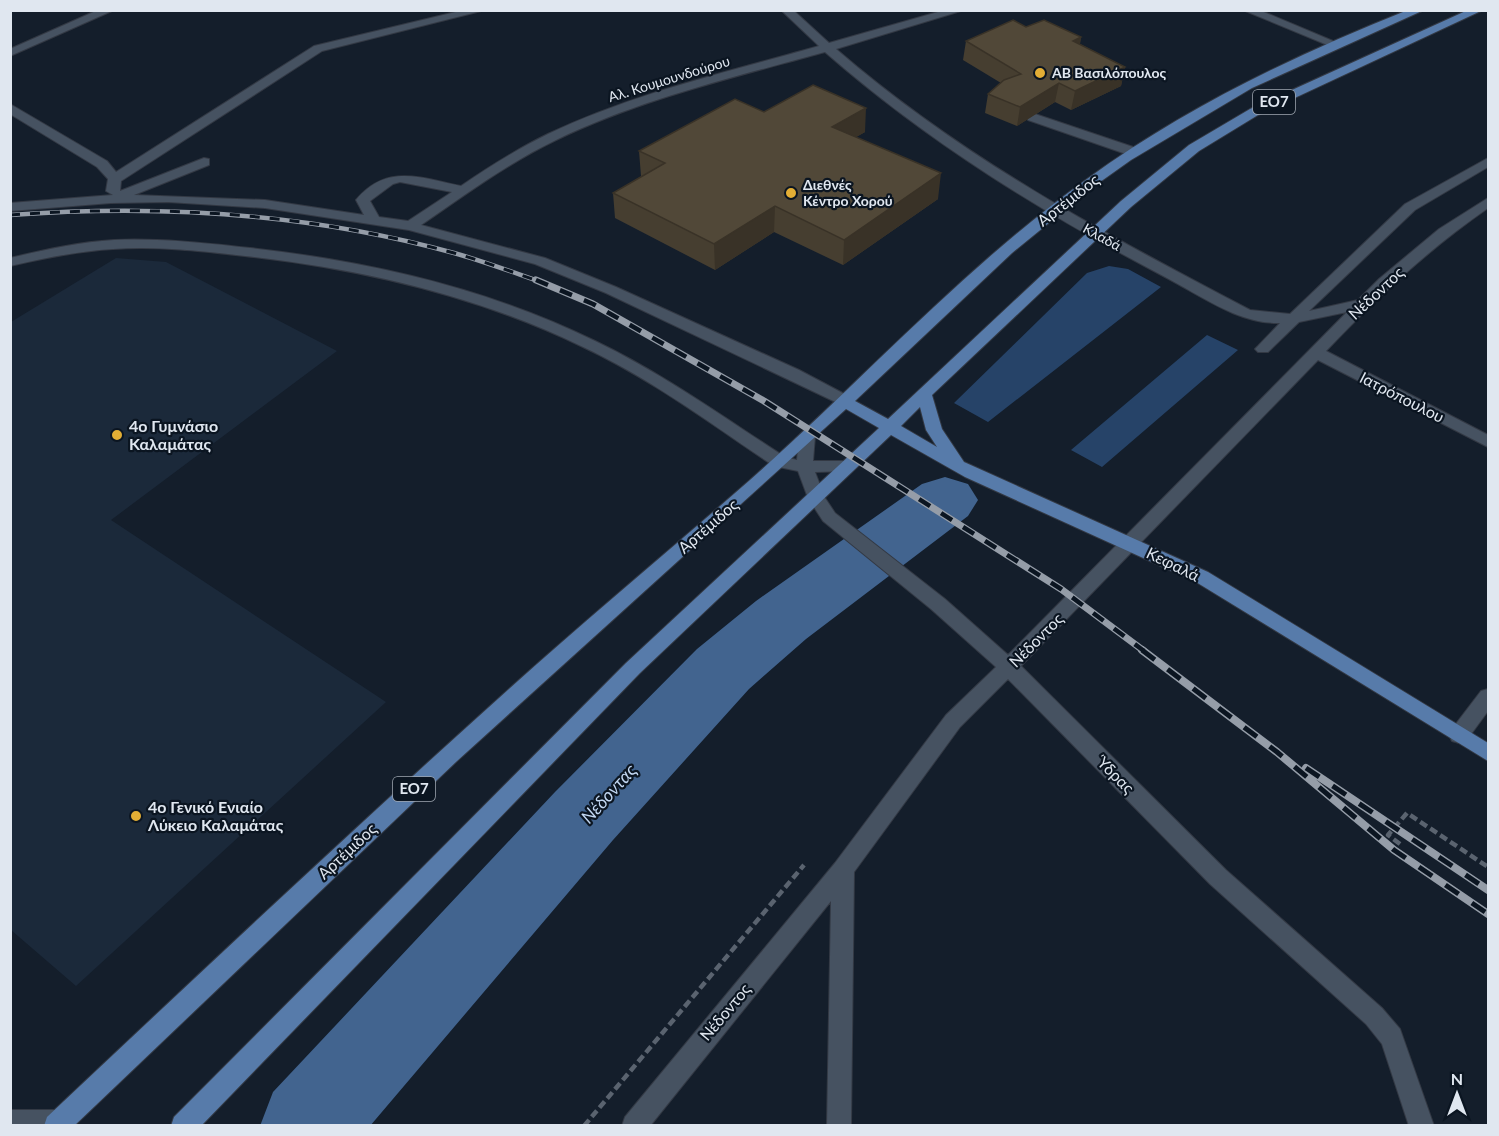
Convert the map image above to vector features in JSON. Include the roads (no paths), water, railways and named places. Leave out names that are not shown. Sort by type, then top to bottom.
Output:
[{"type":"main road","name":"ΕΟ7","points":[[183,1125],[633,668],[815,500],[924,393],[1156,177],[1218,132],[1305,87],[1478,10]]},
{"type":"main road","name":"Αρτέμιδος","points":[[58,1124],[244,945],[454,752],[585,633],[780,462],[1000,257],[1055,211],[1134,152],[1235,91],[1334,44],[1409,12]]},
{"type":"main road","points":[[924,393],[935,446]]},
{"type":"main road","name":"Κεφαλά","points":[[844,401],[889,427],[935,446],[971,473],[1202,577],[1488,753]]},
{"type":"street","points":[[10,53],[109,10]]},
{"type":"street","points":[[115,179],[318,48],[480,10]]},
{"type":"street","name":"Κλαδά","points":[[786,10],[826,48],[913,118],[1055,211],[1246,314],[1269,320],[1292,319],[1362,304]]},
{"type":"street","points":[[925,10],[935,17]]},
{"type":"street","name":"Αλ. Κουμουνδούρου","points":[[410,226],[462,190],[539,143],[603,115],[660,95],[959,10]]},
{"type":"street","points":[[1248,10],[1334,44]]},
{"type":"street","points":[[10,108],[94,158],[111,172],[115,179],[111,199]]},
{"type":"street","points":[[1032,117],[1134,152]]},
{"type":"street","points":[[111,199],[204,162]]},
{"type":"street","points":[[1263,349],[1410,207],[1488,162]]},
{"type":"street","points":[[374,221],[363,200],[388,181],[400,178],[462,190]]},
{"type":"street","points":[[10,207],[111,199],[168,198],[265,204],[410,226],[478,242],[540,261],[611,290],[772,364],[844,401]]},
{"type":"street","name":"Νέδοντος","points":[[634,1125],[843,870],[953,721],[1009,667],[1362,304],[1444,232],[1488,202]]},
{"type":"street","points":[[10,262],[62,250],[117,245],[188,246],[269,254],[379,272],[452,290],[518,312],[587,342],[644,372],[780,462],[806,467],[850,465]]},
{"type":"street","name":"Ιατρόπουλου","points":[[1315,352],[1488,442]]},
{"type":"street","name":"Ύδρας","points":[[807,436],[806,467],[815,500],[829,517],[938,604],[1009,667],[1218,877],[1374,1016],[1392,1037],[1422,1125]]},
{"type":"street","points":[[1459,735],[1488,697]]},
{"type":"street","points":[[839,1125],[843,870]]},
{"type":"street","points":[[10,1122],[58,1124]]},
{"type":"waterway","name":"Νέδoντας","points":[[307,1126],[584,816],[723,669],[781,620],[945,500]]},
{"type":"railway","points":[[10,215],[66,212],[178,212],[289,220],[399,239],[465,256],[540,282]]},
{"type":"railway","points":[[540,282],[593,304],[764,401],[1061,589],[1144,651]]},
{"type":"railway","points":[[1142,650],[1277,752],[1394,850],[1488,914]]},
{"type":"railway","points":[[1306,768],[1488,890]]},
{"type":"place","name":"ΑΒ Βασιλόπουλος","points":[[1040,73]]},
{"type":"place","name":"Διεθνές Κέντρο Χορού","points":[[791,193]]},
{"type":"place","name":"4ο Γυμνάσιο Καλαμάτας","points":[[117,435]]},
{"type":"place","name":"4ο Γενικό Ενιαίο Λύκειο Καλαμάτας","points":[[136,816]]}]
